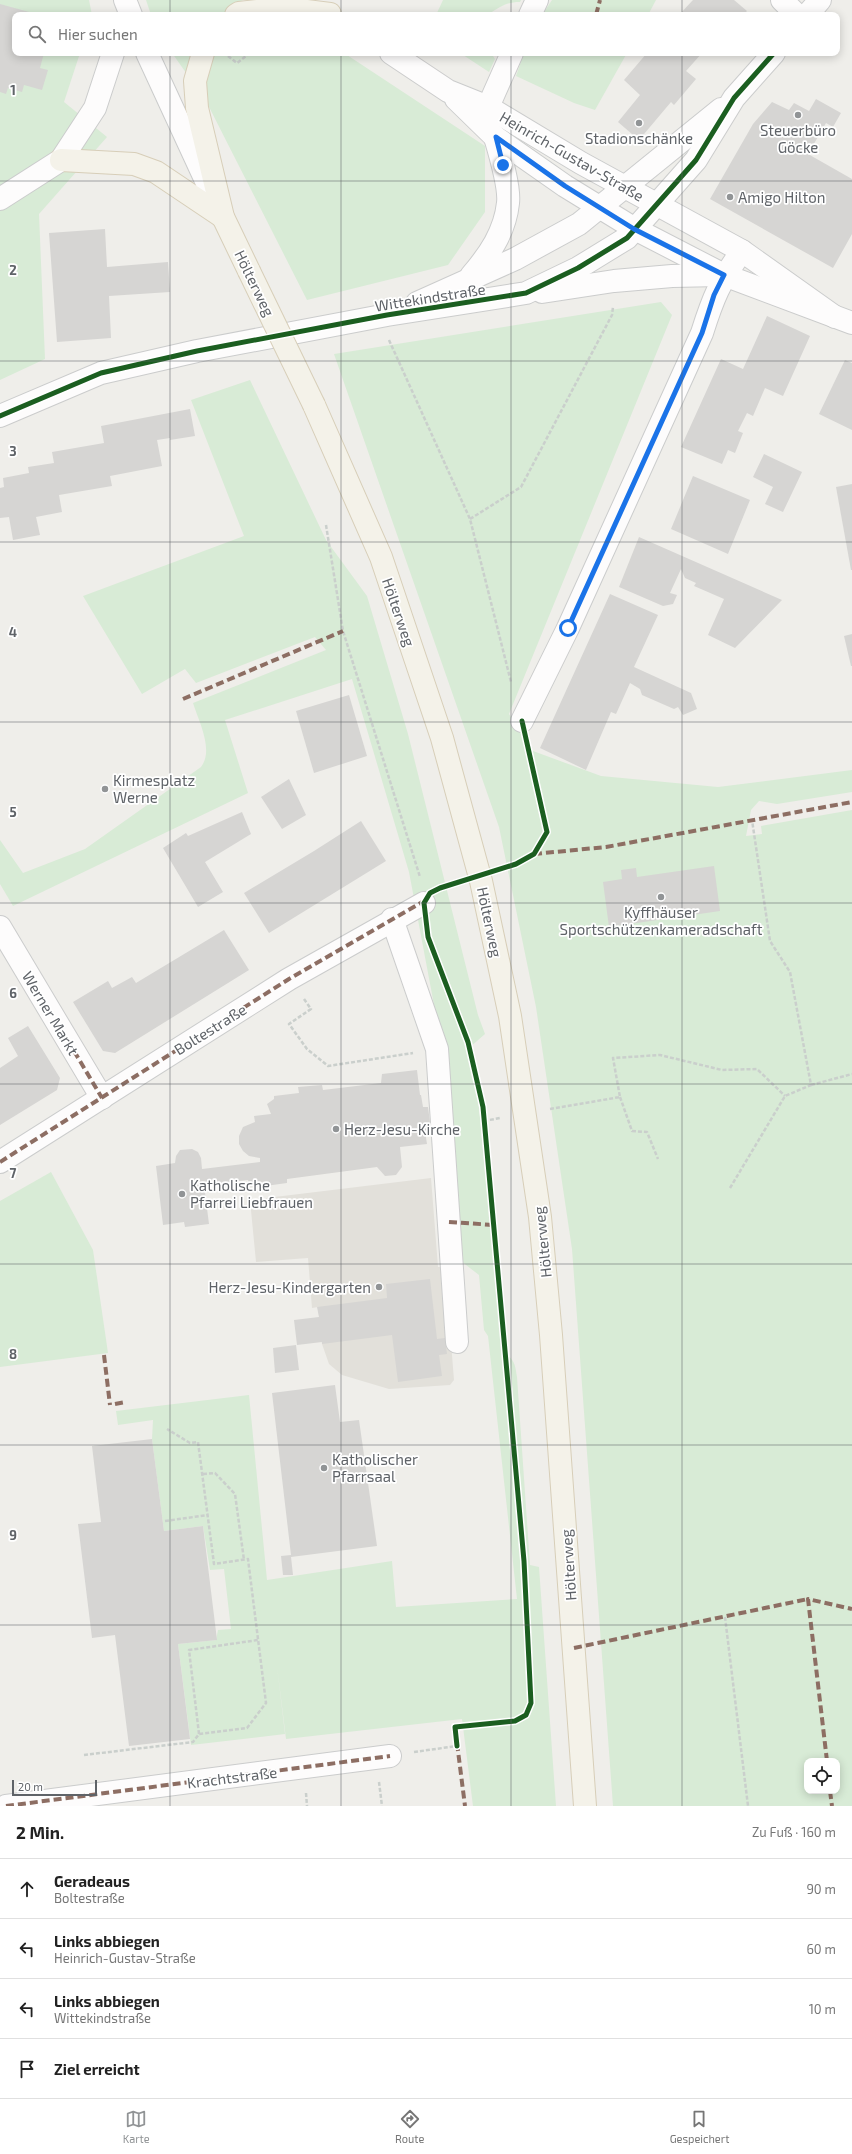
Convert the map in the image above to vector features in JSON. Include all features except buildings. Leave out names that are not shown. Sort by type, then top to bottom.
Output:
[{"type":"main road","points":[[248,12],[284,8],[316,12]]},
{"type":"main road","points":[[202,56],[195,81],[197,108],[223,216]]},
{"type":"main road","points":[[61,160],[134,164],[156,172],[223,216]]},
{"type":"main road","name":"Hölterweg","points":[[223,216],[314,405],[381,557],[442,738],[469,833],[490,918],[510,1016],[526,1114],[540,1217],[551,1336],[585,1806]]},
{"type":"street","points":[[114,0],[114,12]]},
{"type":"street","points":[[125,0],[130,12]]},
{"type":"street","points":[[304,0],[328,12]]},
{"type":"street","points":[[531,12],[537,0]]},
{"type":"street","points":[[782,0],[794,12]]},
{"type":"street","points":[[810,12],[820,0]]},
{"type":"street","points":[[0,199],[61,160],[95,108],[112,56]]},
{"type":"street","name":"Hölterweg","points":[[148,56],[223,216]]},
{"type":"street","name":"Heinrich-Gustav-Straße","points":[[396,56],[448,90],[488,107],[581,163],[742,251],[843,320]]},
{"type":"street","points":[[488,107],[511,56]]},
{"type":"street","name":"Wittekindstraße","points":[[386,316],[470,277],[515,259],[579,224],[734,98],[771,56]]},
{"type":"street","name":"Heinrich-Gustav-Straße","points":[[448,90],[496,137],[565,186],[634,229],[724,275],[843,320]]},
{"type":"street","name":"Wittekindstraße","points":[[0,416],[101,373],[197,351],[386,316],[526,293],[578,268],[627,238],[696,160],[734,98]]},
{"type":"street","name":"Wittekindstraße","points":[[470,277],[486,259],[500,236],[508,202],[503,165],[496,137]]},
{"type":"street","points":[[522,721],[581,600],[702,333],[714,295],[724,275],[742,251]]},
{"type":"street","name":"Heinrich-Gustav-Straße","points":[[526,293],[558,290],[614,281],[672,276],[724,275]]},
{"type":"street","name":"Boltestraße","points":[[0,1162],[289,979],[424,903]]},
{"type":"street","points":[[392,920],[437,1049],[457,1342]]},
{"type":"street","name":"Werner Markt","points":[[0,928],[102,1098]]},
{"type":"street","name":"Krachtstraße","points":[[6,1806],[390,1756]]},
{"type":"path","points":[[228,56],[237,63],[246,56]]},
{"type":"path","points":[[470,519],[521,487],[612,315],[614,281]]},
{"type":"path","points":[[386,316],[470,519],[512,684]]},
{"type":"path","points":[[326,525],[343,631],[421,879],[424,903]]},
{"type":"path","points":[[752,820],[770,941],[790,972],[810,1085]]},
{"type":"path","points":[[311,1009],[289,1024],[307,1049],[328,1066],[437,1049]]},
{"type":"path","points":[[658,1159],[647,1132],[632,1131],[620,1097],[613,1058],[660,1055],[722,1070],[756,1069],[785,1096]]},
{"type":"path","points":[[730,1188],[785,1096],[810,1085],[852,1074]]},
{"type":"path","points":[[484,1121],[620,1097]]},
{"type":"path","points":[[167,1429],[190,1443],[198,1442],[214,1564],[248,1559],[266,1703],[247,1728],[199,1734]]},
{"type":"path","points":[[203,1474],[215,1473],[236,1494],[244,1560]]},
{"type":"path","points":[[165,1521],[208,1515]]},
{"type":"path","points":[[725,1618],[748,1806]]},
{"type":"path","points":[[84,1755],[193,1742],[199,1734],[189,1650],[258,1640]]},
{"type":"path","points":[[390,1756],[457,1746]]},
{"type":"shaded area","name":"Herz-Jesu-Kindergarten","points":[[431,1178],[438,1267],[445,1267],[454,1380],[450,1385],[389,1389],[342,1375],[329,1364],[322,1344],[318,1307],[312,1308],[308,1258],[256,1262],[250,1200]]},
{"type":"green space","points":[[0,0],[89,0],[91,12],[12,12],[12,56],[79,56],[64,102],[107,137],[39,214],[45,359],[0,380]]},
{"type":"green space","points":[[146,0],[241,0],[267,12],[150,12]]},
{"type":"green space","points":[[443,0],[521,0],[520,2],[503,5],[492,12],[437,12]]},
{"type":"green space","points":[[552,0],[656,0],[650,12],[544,12]]},
{"type":"green space","points":[[174,56],[349,56],[485,146],[485,212],[448,265],[307,300],[206,101]]},
{"type":"green space","points":[[465,56],[493,56],[495,59],[489,72]]},
{"type":"green space","points":[[523,56],[625,56],[595,110],[574,103],[516,76]]},
{"type":"green space","points":[[661,302],[672,315],[509,714],[533,751],[601,776],[718,787],[852,770],[852,792],[777,804],[759,801],[751,810],[746,836],[762,834],[761,826],[852,810],[852,1806],[613,1806],[572,1249],[536,1007],[499,827],[334,354]]},
{"type":"green space","points":[[250,380],[326,540],[367,596],[408,734],[478,1015],[485,1034],[469,1048],[477,1085],[502,1353],[510,1357],[514,1362],[517,1377],[530,1565],[539,1567],[556,1806],[473,1806],[462,1719],[286,1739],[277,1666],[285,1734],[191,1745],[178,1644],[216,1640],[218,1630],[231,1629],[224,1569],[210,1570],[203,1526],[164,1531],[152,1439],[153,1420],[118,1425],[116,1411],[249,1395],[267,1580],[392,1561],[396,1607],[517,1599],[488,1336],[484,1330],[479,1275],[457,1258],[441,1042],[409,872],[352,679],[225,720],[248,793],[13,906],[0,884],[0,840],[23,873],[85,849],[201,767],[205,760],[206,744],[202,727],[193,703],[326,650],[315,637],[196,683],[185,669],[142,694],[83,596],[244,536],[191,400]]},
{"type":"green space","points":[[51,1172],[93,1250],[108,1353],[0,1367],[0,1201]]},
{"type":"marked path","points":[[597,12],[600,0]]},
{"type":"marked path","points":[[183,699],[343,631]]},
{"type":"marked path","points":[[534,854],[606,847],[852,802]]},
{"type":"marked path","points":[[0,1162],[289,979],[426,900]]},
{"type":"marked path","points":[[74,1051],[102,1098]]},
{"type":"marked path","points":[[449,1222],[494,1225]]},
{"type":"marked path","points":[[104,1355],[110,1405]]},
{"type":"marked path","points":[[115,1404],[126,1402]]},
{"type":"marked path","points":[[574,1648],[808,1599]]},
{"type":"marked path","points":[[827,1758],[808,1599],[852,1609]]},
{"type":"marked path","points":[[457,1743],[465,1806]]},
{"type":"marked path","points":[[6,1806],[390,1756]]},
{"type":"marked path","points":[[830,1794],[832,1806]]},
{"type":"cycle path","points":[[0,416],[101,373],[197,351],[387,315],[526,293],[578,268],[627,238],[696,160],[734,98],[771,56]]},
{"type":"cycle path","points":[[457,1746],[455,1727],[515,1721],[526,1715],[531,1703],[524,1561],[483,1107],[468,1042],[428,937],[424,903],[430,893],[440,888],[516,864],[534,854],[547,832],[522,721]]},
{"type":"place","name":"Steuerbüro Göcke","points":[[798,115]]},
{"type":"place","name":"Stadionschänke","points":[[639,123]]},
{"type":"place","name":"Amigo Hilton","points":[[730,197]]},
{"type":"place","name":"Kirmesplatz Werne","points":[[105,789]]},
{"type":"place","name":"Kyffhäuser Sportschützenkameradschaft","points":[[661,897]]},
{"type":"place","name":"Herz-Jesu-Kirche","points":[[336,1129]]},
{"type":"place","name":"Katholische Pfarrei Liebfrauen","points":[[182,1194]]},
{"type":"place","name":"Herz-Jesu-Kindergarten","points":[[379,1287]]},
{"type":"place","name":"Katholischer Pfarrsaal","points":[[324,1468]]},
{"type":"route","points":[[503,165],[496,137],[565,186],[634,229],[724,275],[714,295],[702,333],[568,628]]}]
